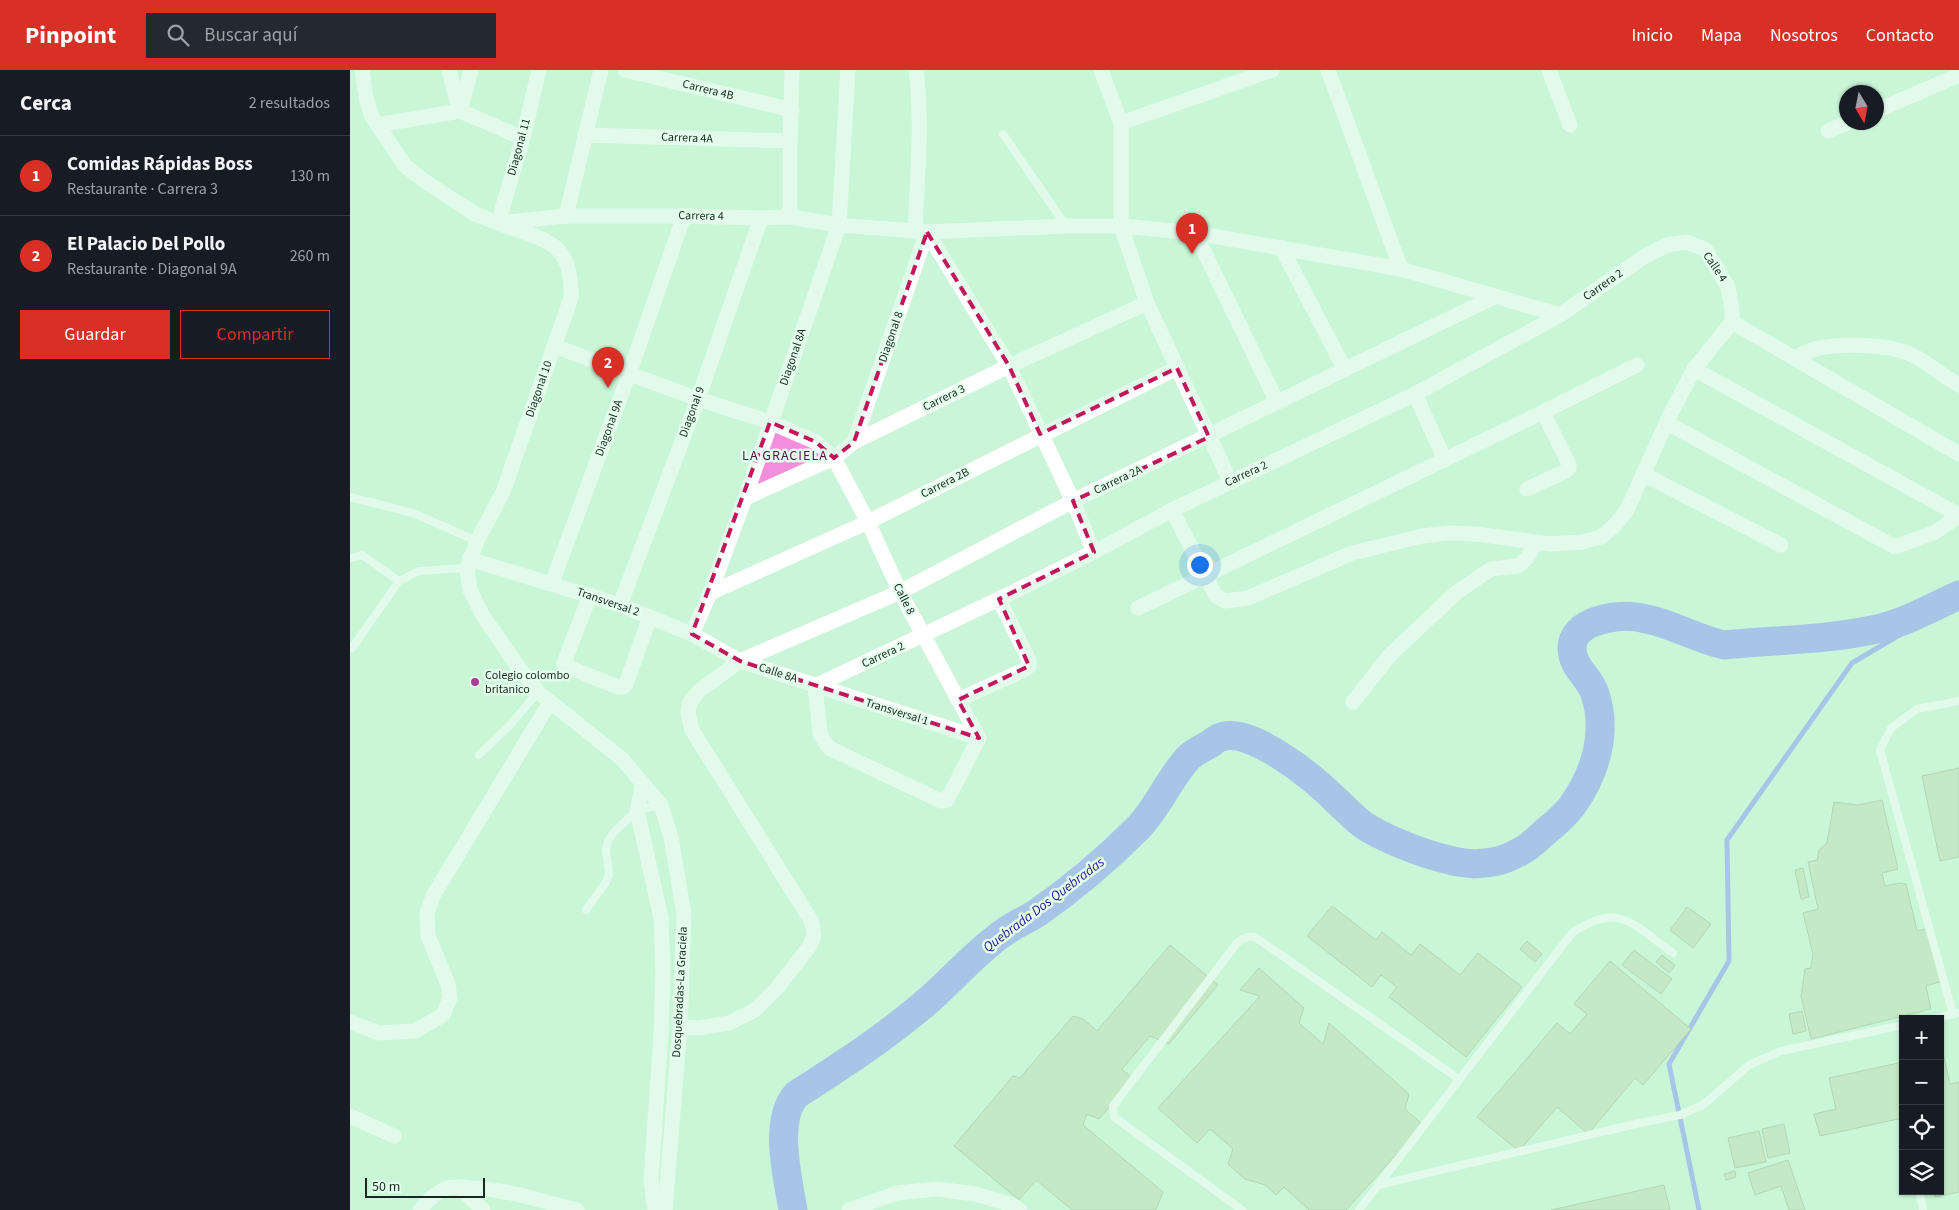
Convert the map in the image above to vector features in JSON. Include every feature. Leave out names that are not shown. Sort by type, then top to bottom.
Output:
[{"type":"street","name":"Carrera 4","points":[[362,70],[366,98],[371,115],[405,166],[475,214],[498,223],[566,216],[684,216],[790,217],[839,225],[921,231],[1120,226],[1195,233],[1401,269],[1560,315]]},
{"type":"street","points":[[449,70],[460,111]]},
{"type":"street","points":[[460,111],[471,70]]},
{"type":"street","name":"Diagonal 11","points":[[498,223],[523,138],[539,70]]},
{"type":"street","points":[[566,216],[601,70]]},
{"type":"street","name":"Carrera 4B","points":[[625,70],[792,110]]},
{"type":"street","points":[[790,217],[792,70]]},
{"type":"street","name":"Diagonal 8A","points":[[692,634],[710,593],[745,498],[839,225],[848,70]]},
{"type":"street","name":"Diagonal 8","points":[[854,442],[921,231],[919,86],[916,70]]},
{"type":"street","points":[[1101,70],[1121,123],[1120,226],[1147,303],[1230,482]]},
{"type":"street","points":[[1121,123],[1272,70]]},
{"type":"street","points":[[1328,70],[1401,269]]},
{"type":"street","points":[[1549,70],[1570,125]]},
{"type":"street","points":[[1884,108],[1959,75]]},
{"type":"street","points":[[377,125],[460,111],[523,138]]},
{"type":"street","points":[[1828,132],[1839,127]]},
{"type":"street","name":"Carrera 4A","points":[[585,135],[790,141]]},
{"type":"street","name":"Diagonal 9A","points":[[552,583],[629,374],[684,216]]},
{"type":"street","name":"Diagonal 9","points":[[620,605],[698,398],[761,218]]},
{"type":"street","name":"Diagonal 10","points":[[470,590],[468,563],[476,541],[503,492],[571,298],[572,278],[566,257],[556,246],[498,223]]},
{"type":"street","points":[[921,231],[1009,366],[1073,501],[1094,552]]},
{"type":"street","points":[[1195,233],[1276,402]]},
{"type":"street","name":"Calle 4","points":[[1666,246],[1687,242],[1706,250],[1728,287],[1732,322]]},
{"type":"street","name":"Carrera 2","points":[[815,686],[923,636],[1094,552],[1172,510],[1415,394],[1560,315],[1642,258],[1666,246]]},
{"type":"street","points":[[1281,247],[1345,370]]},
{"type":"street","name":"Carrera 2A","points":[[680,1027],[700,1028],[729,1023],[755,1010],[799,961],[814,936],[812,922],[692,730],[688,713],[690,702],[700,690],[740,661],[900,592],[1073,501],[1209,437],[1276,402],[1494,297]]},
{"type":"street","name":"Carrera 3","points":[[745,498],[834,458],[854,442],[1009,366],[1147,303]]},
{"type":"street","points":[[1172,510],[1216,596],[1225,601],[1248,598],[1352,553],[1422,536],[1448,533],[1476,534],[1551,544],[1582,542],[1601,537],[1616,525],[1627,510],[1666,423],[1694,369],[1732,322],[1959,454]]},
{"type":"street","points":[[1794,358],[1816,349],[1862,345],[1892,348],[1922,360],[1945,378],[1959,385]]},
{"type":"street","points":[[554,346],[629,374],[770,422],[816,442],[834,458]]},
{"type":"street","points":[[1138,608],[1445,460],[1636,365]]},
{"type":"street","name":"Carrera 2B","points":[[710,593],[868,522],[1040,434],[1177,368]]},
{"type":"street","points":[[1666,423],[1895,547],[1935,532],[1959,516],[1694,369]]},
{"type":"street","points":[[1415,394],[1445,460]]},
{"type":"street","points":[[1527,488],[1569,468],[1543,412]]},
{"type":"street","name":"Calle 8","points":[[834,458],[868,522],[900,592],[979,738]]},
{"type":"street","points":[[1643,474],[1781,545]]},
{"type":"street","points":[[1353,702],[1390,655],[1457,592],[1492,569],[1518,566],[1527,558],[1536,542]]},
{"type":"street","name":"Transversal 2","points":[[468,563],[552,583],[620,605],[692,634],[740,661]]},
{"type":"street","name":"Dosquebradas-La Graciela","points":[[470,590],[483,616],[538,692],[622,759],[661,805],[671,836],[684,914],[680,1027],[656,1206]]},
{"type":"street","points":[[590,595],[564,662],[565,666],[618,687],[623,687],[626,684],[650,617]]},
{"type":"street","points":[[958,700],[1029,666],[1029,660],[999,599]]},
{"type":"street","name":"Calle 8A","points":[[740,661],[815,686]]},
{"type":"street","points":[[815,686],[820,734],[829,748],[941,801],[947,800],[979,738]]},
{"type":"street","name":"Transversal 1","points":[[815,686],[979,738]]},
{"type":"street","points":[[350,1022],[379,1033],[415,1031],[443,1015],[450,998],[448,984],[428,936],[427,913],[433,896],[550,702]]},
{"type":"street","name":"Dosquebradas-La Graciela","points":[[643,784],[637,810],[662,918],[663,972],[651,1179],[656,1206]]},
{"type":"street","points":[[350,1116],[394,1136]]},
{"type":"street","points":[[459,1187],[483,1210]]},
{"type":"street","points":[[420,1210],[428,1199],[446,1188],[459,1187],[489,1188],[529,1196],[577,1210]]},
{"type":"street","points":[[849,1210],[897,1193],[937,1188],[975,1194],[1013,1205],[1020,1210]]},
{"type":"lane","points":[[1003,134],[1066,226]]},
{"type":"lane","points":[[350,497],[413,513],[476,541]]},
{"type":"lane","points":[[350,558],[362,555],[399,581]]},
{"type":"lane","points":[[352,648],[399,581],[420,571],[468,563]]},
{"type":"lane","points":[[479,755],[511,724],[538,692]]},
{"type":"lane","points":[[1956,1013],[1880,750],[1891,728],[1917,709],[1959,701]]},
{"type":"lane","points":[[586,910],[609,875],[606,849],[613,833],[637,810],[661,805]]},
{"type":"lane","points":[[1359,1210],[1572,933],[1597,918],[1610,916],[1627,920],[1673,952]]},
{"type":"lane","points":[[1242,1210],[1114,1117],[1112,1109],[1237,943],[1243,939],[1248,936],[1255,937],[1460,1079]]},
{"type":"lane","points":[[1378,1185],[1680,1115],[1703,1105],[1749,1065],[1781,1051],[1899,1026]]},
{"type":"lane","points":[[1920,1195],[1923,1210]]},
{"type":"highlighted area","points":[[927,232],[1009,366],[1040,434],[1177,368],[1209,437],[1073,501],[1094,552],[999,599],[1029,666],[958,700],[979,738],[740,661],[692,634],[770,422],[816,442],[834,458],[854,442]]},
{"type":"shaded area","points":[[770,422],[834,458],[745,498]]},
{"type":"building","points":[[1959,768],[1959,857],[1940,861],[1922,776]]},
{"type":"building","points":[[1882,800],[1898,869],[1882,873],[1885,886],[1900,883],[1906,884],[1917,931],[1931,928],[1943,981],[1926,986],[1931,1009],[1899,1015],[1899,1017],[1811,1039],[1801,997],[1805,969],[1811,968],[1813,954],[1803,913],[1818,909],[1808,862],[1817,860],[1819,850],[1827,843],[1834,802],[1858,805]]},
{"type":"building","points":[[1803,868],[1809,897],[1801,899],[1795,870]]},
{"type":"building","points":[[1332,906],[1376,940],[1382,932],[1411,955],[1420,944],[1460,975],[1478,953],[1522,987],[1466,1057],[1389,997],[1397,987],[1381,975],[1372,987],[1307,936]]},
{"type":"building","points":[[1687,907],[1711,924],[1693,948],[1670,930]]},
{"type":"building","points":[[1527,941],[1542,954],[1535,962],[1520,949]]},
{"type":"building","points":[[1170,945],[1218,985],[1169,1044],[1150,1036],[1122,1069],[1133,1079],[1099,1119],[1087,1114],[1083,1125],[1163,1192],[1156,1210],[1072,1210],[1036,1180],[1019,1200],[954,1146],[1013,1076],[1020,1078],[1073,1016],[1083,1019],[1097,1031]]},
{"type":"building","points":[[1634,950],[1672,979],[1661,994],[1622,965]]},
{"type":"building","points":[[1662,955],[1675,965],[1669,973],[1656,962]]},
{"type":"building","points":[[1610,961],[1691,1029],[1643,1085],[1635,1078],[1588,1134],[1557,1107],[1519,1151],[1477,1117],[1557,1023],[1570,1034],[1587,1014],[1574,1004]]},
{"type":"building","points":[[1259,968],[1304,1008],[1299,1023],[1323,1044],[1329,1023],[1409,1094],[1405,1109],[1423,1125],[1346,1210],[1309,1210],[1284,1187],[1276,1195],[1265,1185],[1245,1179],[1228,1164],[1233,1149],[1210,1129],[1197,1143],[1158,1108],[1260,996],[1240,990]]},
{"type":"building","points":[[1802,1011],[1806,1031],[1793,1034],[1789,1014]]},
{"type":"building","points":[[1944,1057],[1950,1084],[1959,1082],[1959,1192],[1935,1197],[1935,1195],[1944,1195]]},
{"type":"building","points":[[1899,1063],[1899,1119],[1820,1136],[1814,1114],[1836,1109],[1829,1078]]},
{"type":"building","points":[[1784,1124],[1790,1153],[1768,1158],[1762,1129]]},
{"type":"building","points":[[1759,1131],[1766,1162],[1735,1168],[1728,1138]]},
{"type":"building","points":[[1788,1160],[1805,1210],[1789,1210],[1781,1186],[1755,1195],[1748,1173]]},
{"type":"building","points":[[1735,1171],[1736,1177],[1726,1180],[1724,1174]]},
{"type":"building","points":[[1664,1185],[1670,1210],[1551,1210]]},
{"type":"waterway","name":"Quebrada Dos Quebradas","points":[[793,1210],[784,1151],[784,1135],[785,1120],[789,1106],[796,1095],[898,1025],[930,999],[993,940],[1011,927],[1037,913],[1090,873],[1145,820],[1188,758],[1218,738],[1234,736],[1266,747],[1300,769],[1364,825],[1392,840],[1430,855],[1457,862],[1470,864],[1496,862],[1526,848],[1562,817],[1580,794],[1593,767],[1600,738],[1599,709],[1593,688],[1578,667],[1572,648],[1574,639],[1579,631],[1587,626],[1607,618],[1627,616],[1659,622],[1724,645],[1801,639],[1877,629],[1898,623],[1959,595]]},
{"type":"waterway","points":[[1699,1210],[1669,1064],[1729,961],[1727,840],[1852,663],[1908,630],[1916,615]]},
{"type":"place","name":"Comidas Rápidas Boss","points":[[1192,254]]},
{"type":"place","name":"El Palacio Del Pollo","points":[[608,388]]},
{"type":"place","name":"Colegio colombo britanico","points":[[475,682]]},
{"type":"district","name":"LA GRACIELA","points":[[785,456]]}]
